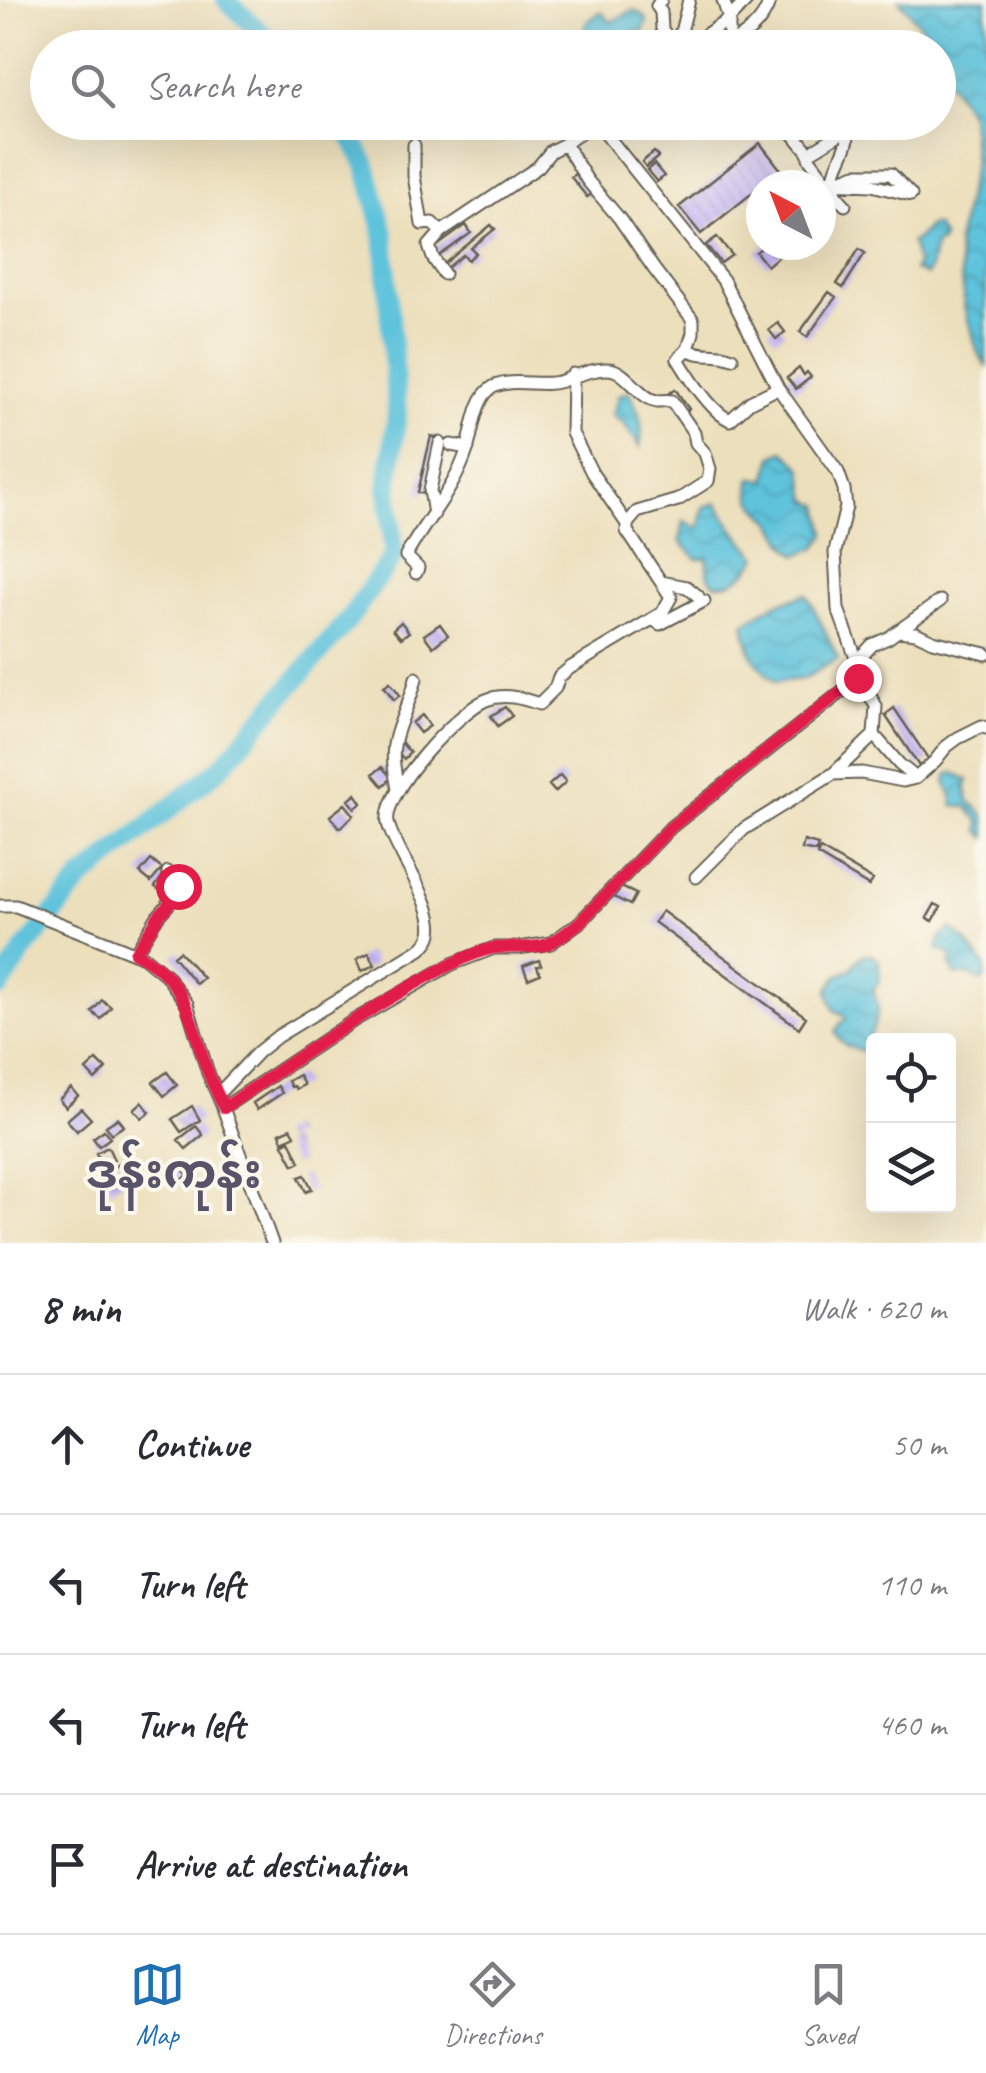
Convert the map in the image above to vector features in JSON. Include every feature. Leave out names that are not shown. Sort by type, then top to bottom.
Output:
[{"type":"street","points":[[661,0],[657,6],[663,30]]},
{"type":"street","points":[[681,30],[690,0]]},
{"type":"street","points":[[722,0],[729,19],[728,30]]},
{"type":"street","points":[[712,30],[747,0]]},
{"type":"street","points":[[751,30],[770,0]]},
{"type":"street","points":[[444,274],[429,246],[440,232],[538,167],[550,151],[571,140]]},
{"type":"street","points":[[611,140],[723,280],[778,388],[838,472],[846,507],[834,563],[838,609],[859,674],[876,706],[874,735],[833,774],[744,830],[696,877]]},
{"type":"street","points":[[798,140],[818,170]]},
{"type":"street","points":[[809,154],[829,140]]},
{"type":"street","points":[[834,170],[848,140]]},
{"type":"street","points":[[566,144],[587,180],[693,320],[688,349],[678,359],[705,398],[724,419],[730,420],[750,402],[778,388]]},
{"type":"street","points":[[414,145],[414,176],[422,224],[432,224],[440,232]]},
{"type":"street","points":[[856,174],[891,174],[912,196],[872,185],[835,182],[856,174]]},
{"type":"street","points":[[836,194],[845,204]]},
{"type":"street","points":[[688,349],[697,354],[719,353],[732,358]]},
{"type":"street","points":[[416,572],[418,568],[406,556],[455,482],[483,397],[490,389],[509,384],[559,382],[574,374],[610,368],[652,400],[672,401],[705,453],[710,469],[708,480],[688,496],[636,512],[626,524]]},
{"type":"street","points":[[574,390],[592,372]]},
{"type":"street","points":[[574,374],[572,434],[576,446],[671,597]]},
{"type":"street","points":[[434,514],[430,490],[446,444],[468,448]]},
{"type":"street","points":[[653,620],[660,624],[704,601],[687,587],[661,582]]},
{"type":"street","points":[[671,597],[698,596]]},
{"type":"street","points":[[218,1094],[278,1036],[421,950],[430,936],[432,923],[388,824],[388,809],[398,789],[444,734],[490,698],[520,697],[539,704],[570,668],[662,614],[671,597]]},
{"type":"street","points":[[224,1108],[353,1020],[452,964],[482,951],[537,947],[564,935],[671,827],[859,674],[862,656],[872,645],[940,601]]},
{"type":"street","points":[[898,631],[986,654]]},
{"type":"street","points":[[398,789],[394,741],[416,678]]},
{"type":"street","points":[[833,774],[862,773],[903,781],[916,778],[958,738],[982,726],[986,728]]},
{"type":"street","points":[[874,735],[916,778]]},
{"type":"street","points":[[135,953],[179,884],[168,872]]},
{"type":"street","points":[[0,906],[16,906],[135,953],[156,965],[176,987],[187,1004],[208,1074],[272,1243]]},
{"type":"water","points":[[899,0],[986,0],[986,366],[965,310],[957,243],[974,162],[970,114],[956,93],[956,30],[924,30]]},
{"type":"water","points":[[633,10],[647,20],[644,30],[584,30],[587,22],[601,12],[611,22]]},
{"type":"water","points":[[929,226],[936,226],[943,239],[935,244],[926,275],[914,270],[917,264],[911,242]]},
{"type":"water","points":[[629,392],[640,419],[640,447],[624,424],[612,415],[619,395]]},
{"type":"water","points":[[784,451],[802,467],[808,500],[820,505],[826,535],[816,548],[798,555],[750,493],[752,478],[766,480],[773,456]]},
{"type":"water","points":[[717,503],[758,557],[740,577],[722,584],[715,584],[708,576],[707,557],[697,559],[680,541],[684,521],[699,529],[704,507]]},
{"type":"water","points":[[807,594],[838,659],[803,679],[775,682],[753,656],[744,623],[775,604]]},
{"type":"water","points":[[948,774],[969,780],[969,801],[984,816],[986,838],[979,830],[980,822],[967,807],[953,805],[947,779]]},
{"type":"water","points":[[951,929],[985,966],[984,980],[955,975],[950,963],[953,959],[937,949],[941,937]]},
{"type":"water","points":[[872,955],[879,960],[880,979],[873,991],[877,1013],[862,1051],[846,1045],[837,1036],[835,1032],[846,1020],[834,1010],[828,991],[837,976],[851,969],[861,956]]},
{"type":"building","points":[[760,143],[781,170],[746,170],[746,198],[701,234],[679,207]]},
{"type":"building","points":[[654,152],[658,157],[646,167],[642,162]]},
{"type":"building","points":[[654,164],[664,176],[657,182],[647,170]]},
{"type":"building","points":[[576,173],[593,193],[587,197],[571,177]]},
{"type":"building","points":[[466,225],[471,233],[439,256],[433,249]]},
{"type":"building","points":[[491,225],[495,229],[471,248],[476,253],[468,260],[463,255],[447,268],[444,264]]},
{"type":"building","points":[[717,237],[732,255],[721,263],[706,245]]},
{"type":"building","points":[[859,249],[865,253],[843,288],[837,284]]},
{"type":"building","points":[[829,292],[836,297],[807,337],[800,332]]},
{"type":"building","points":[[778,323],[785,332],[776,339],[769,330]]},
{"type":"building","points":[[799,368],[811,377],[796,389],[787,378]]},
{"type":"building","points":[[675,389],[689,409],[684,414],[670,393]]},
{"type":"building","points":[[431,436],[438,438],[426,494],[418,492]]},
{"type":"building","points":[[401,622],[409,632],[401,638],[393,629]]},
{"type":"building","points":[[440,624],[448,635],[433,647],[424,635]]},
{"type":"building","points":[[390,682],[400,695],[394,700],[384,686]]},
{"type":"building","points":[[505,707],[512,716],[498,726],[491,716]]},
{"type":"building","points":[[894,708],[929,760],[919,766],[885,715]]},
{"type":"building","points":[[422,715],[430,726],[420,733],[412,723]]},
{"type":"building","points":[[402,743],[410,753],[404,759],[395,749]]},
{"type":"building","points":[[382,767],[392,778],[383,786],[373,774]]},
{"type":"building","points":[[560,775],[566,782],[555,792],[549,785]]},
{"type":"building","points":[[356,794],[362,803],[355,808],[349,800]]},
{"type":"building","points":[[345,804],[354,815],[340,828],[330,816]]},
{"type":"building","points":[[804,841],[818,845],[816,852],[802,849]]},
{"type":"building","points":[[820,849],[873,880],[869,886],[817,855]]},
{"type":"building","points":[[151,860],[162,869],[151,882],[140,873]]},
{"type":"building","points":[[162,877],[171,883],[164,893],[155,887]]},
{"type":"building","points":[[619,886],[636,894],[630,905],[614,897]]},
{"type":"building","points":[[935,904],[941,907],[933,921],[927,918]]},
{"type":"building","points":[[662,911],[806,1017],[799,1028],[654,922]]},
{"type":"building","points":[[179,951],[203,978],[196,984],[173,956]]},
{"type":"building","points":[[369,953],[375,965],[362,971],[357,959]]},
{"type":"building","points":[[539,960],[540,974],[528,979],[523,966]]},
{"type":"building","points":[[102,1000],[111,1007],[101,1019],[92,1012]]},
{"type":"building","points":[[97,1060],[106,1069],[95,1080],[86,1070]]},
{"type":"building","points":[[167,1072],[177,1085],[164,1096],[153,1082]]},
{"type":"building","points":[[299,1075],[304,1085],[291,1087],[288,1081]]},
{"type":"building","points":[[278,1086],[282,1093],[257,1110],[253,1103]]},
{"type":"building","points":[[71,1088],[78,1096],[66,1107],[59,1099]]},
{"type":"building","points":[[142,1102],[150,1112],[142,1118],[134,1109]]},
{"type":"building","points":[[192,1106],[200,1120],[181,1132],[172,1119]]},
{"type":"building","points":[[81,1108],[91,1119],[77,1131],[67,1120]]},
{"type":"building","points":[[118,1118],[124,1126],[111,1134],[106,1126]]},
{"type":"building","points":[[196,1126],[203,1135],[186,1149],[178,1140]]},
{"type":"building","points":[[291,1128],[295,1135],[283,1141],[280,1133]]},
{"type":"building","points":[[104,1130],[110,1138],[99,1146],[93,1138]]},
{"type":"building","points":[[290,1140],[300,1162],[294,1165],[283,1144]]},
{"type":"building","points":[[108,1147],[114,1160],[102,1166],[96,1153]]},
{"type":"building","points":[[176,1162],[188,1175],[177,1185],[165,1172]]},
{"type":"building","points":[[120,1163],[129,1176],[111,1189],[102,1177]]},
{"type":"building","points":[[305,1175],[312,1189],[306,1192],[299,1177]]},
{"type":"waterway","points":[[226,0],[258,30]]},
{"type":"waterway","points":[[0,987],[25,949],[81,880],[220,768],[348,620],[394,555],[388,488],[397,413],[384,234],[366,165],[353,140]]},
{"type":"district","name":"ဒုန်းကုန်း","points":[[174,1172]]},
{"type":"route","points":[[178,886],[135,953],[156,965],[187,1004],[208,1074],[224,1108],[353,1020],[452,964],[482,951],[537,947],[564,935],[671,827],[858,678]]}]
